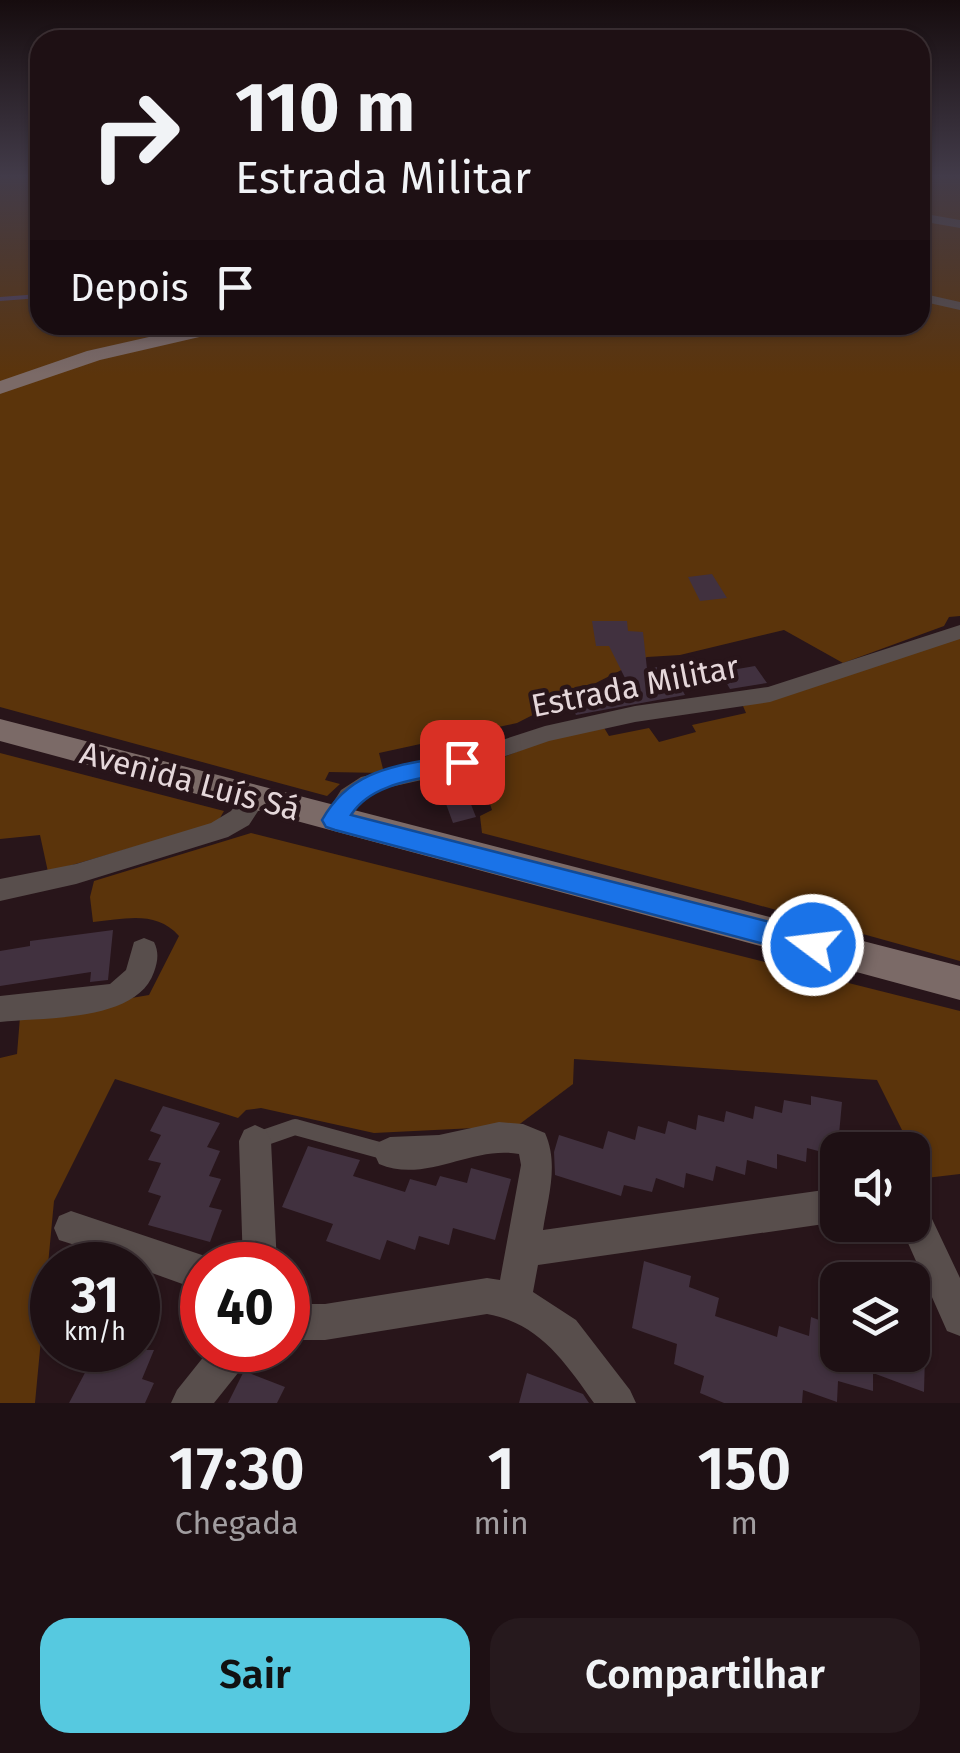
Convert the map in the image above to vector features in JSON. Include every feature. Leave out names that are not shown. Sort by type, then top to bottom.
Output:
[{"type":"street","points":[[930,298],[960,306]]},
{"type":"street","points":[[0,388],[94,355],[183,335]]},
{"type":"street","name":"Estrada Militar","points":[[335,820],[350,796],[370,784],[462,762],[545,734],[635,714],[770,694],[960,632]]},
{"type":"street","name":"Avenida Luís Sá","points":[[0,730],[960,983]]},
{"type":"street","points":[[0,890],[76,874],[220,830],[240,818],[254,799]]},
{"type":"street","points":[[0,1010],[114,996],[131,988],[142,974],[144,950]]},
{"type":"street","points":[[390,1154],[433,1152],[494,1138],[519,1137],[534,1144],[537,1164],[514,1302]]},
{"type":"street","points":[[255,1141],[259,1242]]},
{"type":"street","points":[[523,1250],[820,1209]]},
{"type":"street","points":[[71,1228],[180,1265]]},
{"type":"street","points":[[925,1242],[960,1318]]},
{"type":"street","points":[[310,1322],[487,1296],[514,1302],[554,1323],[618,1403]]},
{"type":"street","points":[[190,1403],[213,1372]]},
{"type":"lane","points":[[255,1141],[296,1128],[390,1154]]},
{"type":"shaded area","points":[[0,243],[30,243],[30,335],[930,335],[930,243],[960,243],[960,616],[949,617],[944,626],[843,663],[784,630],[680,655],[647,657],[517,723],[379,753],[384,773],[329,772],[325,780],[340,784],[327,796],[0,707]]},
{"type":"shaded area","points":[[960,638],[960,961],[482,833],[480,816],[492,810],[482,780],[492,776],[488,764],[544,740],[603,726],[609,736],[649,728],[659,742],[696,732],[692,725],[746,713],[743,706]]},
{"type":"shaded area","points":[[0,753],[224,811],[217,823],[48,872],[40,835],[0,839]]},
{"type":"shaded area","points":[[251,833],[960,1011],[960,1174],[930,1178],[930,1132],[903,1132],[877,1080],[574,1059],[573,1084],[517,1126],[374,1133],[261,1108],[246,1110],[238,1118],[115,1079],[54,1201],[50,1242],[30,1242],[30,1372],[38,1372],[35,1403],[0,1403],[0,1058],[17,1054],[20,1017],[149,995],[179,936],[150,919],[93,922],[90,897],[94,881]]},
{"type":"building","points":[[712,574],[727,598],[700,601],[688,577]]},
{"type":"building","points":[[592,621],[627,621],[628,631],[643,632],[647,669],[657,667],[661,675],[673,673],[685,695],[576,715],[568,700],[630,688],[609,646],[596,646]]},
{"type":"building","points":[[755,666],[767,683],[730,689],[720,672]]},
{"type":"building","points":[[472,775],[480,794],[468,797],[476,817],[453,823],[438,782]]},
{"type":"building","points":[[113,930],[108,980],[90,982],[91,972],[0,986],[0,951],[30,946],[30,941]]},
{"type":"building","points":[[811,1096],[842,1102],[839,1132],[820,1132],[820,1151],[807,1148],[806,1162],[777,1154],[777,1169],[747,1160],[745,1175],[716,1166],[713,1181],[686,1173],[684,1188],[656,1178],[652,1192],[624,1185],[621,1196],[555,1175],[554,1152],[559,1135],[603,1149],[608,1131],[635,1140],[638,1126],[665,1134],[668,1121],[696,1130],[698,1115],[724,1122],[726,1111],[753,1119],[755,1106],[782,1113],[784,1100],[811,1105]]},
{"type":"building","points":[[163,1106],[220,1123],[207,1147],[220,1151],[209,1176],[221,1179],[209,1207],[222,1210],[210,1242],[148,1225],[161,1196],[148,1192],[161,1163],[148,1160],[161,1135],[150,1131]]},
{"type":"building","points":[[308,1146],[360,1160],[353,1176],[405,1192],[410,1179],[436,1186],[440,1176],[467,1183],[471,1168],[511,1179],[495,1240],[453,1228],[449,1245],[419,1236],[415,1250],[387,1240],[380,1260],[326,1241],[333,1224],[282,1207]]},
{"type":"building","points":[[644,1261],[691,1276],[689,1287],[719,1298],[715,1316],[777,1337],[779,1326],[809,1336],[811,1317],[820,1320],[820,1372],[925,1372],[924,1392],[873,1373],[873,1391],[838,1381],[837,1402],[803,1390],[802,1403],[724,1403],[700,1393],[704,1376],[674,1364],[677,1344],[632,1328]]},
{"type":"building","points":[[85,1372],[145,1372],[142,1379],[154,1383],[145,1403],[69,1403]]},
{"type":"building","points":[[244,1372],[285,1387],[277,1403],[228,1403]]},
{"type":"building","points":[[527,1373],[583,1394],[589,1403],[519,1403]]},
{"type":"waterway","points":[[0,299],[30,297]]},
{"type":"route","points":[[462,762],[362,787],[350,796],[335,820],[813,945]]}]
